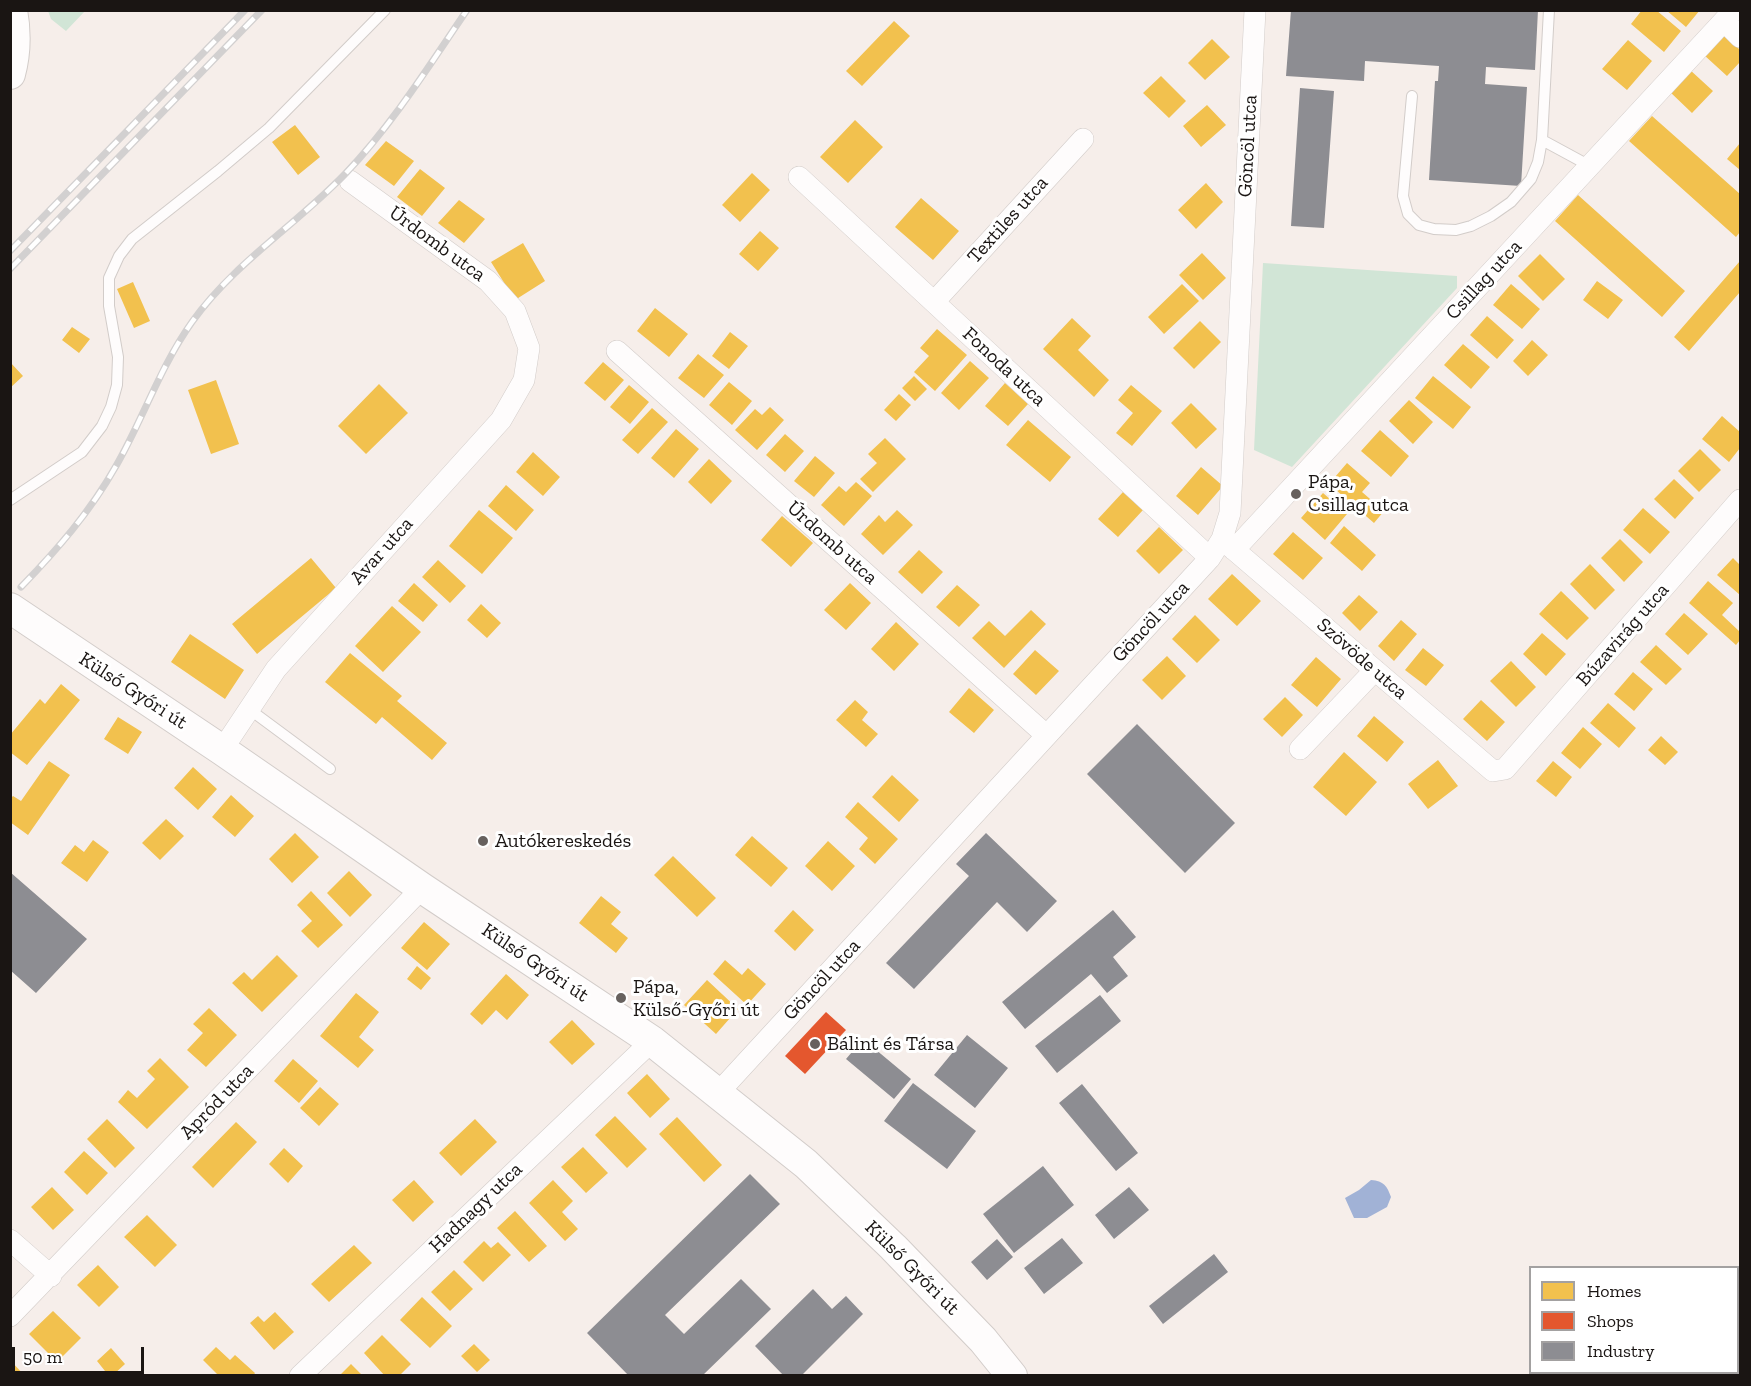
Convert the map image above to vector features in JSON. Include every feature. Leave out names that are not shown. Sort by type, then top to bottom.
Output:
[{"type":"main road","points":[[10,74],[15,55],[16,30],[12,10]]},
{"type":"main road","name":"Külső Győri út","points":[[10,608],[652,1041],[806,1164],[877,1232],[983,1340],[1012,1376]]},
{"type":"street","name":"Göncöl utca","points":[[718,1093],[1210,558],[1228,545],[1255,10]]},
{"type":"street","name":"Csillag utca","points":[[1228,545],[1590,166],[1729,16]]},
{"type":"street","points":[[1729,16],[1740,37]]},
{"type":"street","name":"Textiles utca","points":[[934,302],[1083,139]]},
{"type":"street","name":"Fonoda utca","points":[[799,177],[1210,558]]},
{"type":"street","name":"Úrdomb utca","points":[[350,181],[488,281],[515,311],[530,348]]},
{"type":"street","name":"Avar utca","points":[[222,750],[276,669],[501,420],[524,380],[530,348]]},
{"type":"street","name":"Úrdomb utca","points":[[617,351],[1046,735]]},
{"type":"street","name":"Búzavirág utca","points":[[1505,769],[1740,500]]},
{"type":"street","name":"Szövöde utca","points":[[1228,545],[1493,771],[1505,769]]},
{"type":"street","points":[[1300,749],[1375,670]]},
{"type":"street","name":"Apród utca","points":[[10,1316],[422,888]]},
{"type":"street","name":"Hadnagy utca","points":[[300,1376],[652,1041]]},
{"type":"street","points":[[10,1240],[51,1276]]},
{"type":"lane","points":[[10,500],[82,452],[102,426],[111,407],[117,385],[118,357],[109,306],[109,278],[119,256],[132,238],[235,158],[269,128],[385,10]]},
{"type":"lane","points":[[1412,96],[1402,196],[1408,213],[1419,225],[1434,229],[1456,231],[1471,226],[1511,202],[1531,179],[1538,162],[1542,140],[1549,10]]},
{"type":"lane","points":[[1542,140],[1590,166]]},
{"type":"lane","points":[[249,709],[330,769]]},
{"type":"green space","points":[[48,10],[85,11],[66,31],[51,19]]},
{"type":"green space","points":[[1263,263],[1457,276],[1457,288],[1292,467],[1254,450]]},
{"type":"water","points":[[1371,1180],[1382,1183],[1388,1190],[1391,1197],[1387,1207],[1367,1218],[1354,1218],[1345,1198]]},
{"type":"building: Homes","points":[[1642,10],[1656,10],[1681,31],[1664,52],[1631,24]]},
{"type":"building: Homes","points":[[1666,10],[1700,10],[1686,27]]},
{"type":"building: Homes","points":[[894,21],[910,36],[862,86],[846,71]]},
{"type":"building: Homes","points":[[1724,34],[1740,50],[1740,62],[1727,76],[1704,55]]},
{"type":"building: Homes","points":[[1212,39],[1230,57],[1205,80],[1188,63]]},
{"type":"building: Homes","points":[[1628,40],[1652,61],[1627,90],[1602,69]]},
{"type":"building: Homes","points":[[1689,69],[1713,91],[1692,113],[1669,91]]},
{"type":"building: Homes","points":[[1161,76],[1186,101],[1169,118],[1143,93]]},
{"type":"building: Homes","points":[[1207,105],[1226,125],[1201,147],[1183,126]]},
{"type":"building: Homes","points":[[1652,116],[1740,194],[1740,232],[1736,237],[1629,141]]},
{"type":"building: Homes","points":[[855,120],[883,147],[848,183],[820,157]]},
{"type":"building: Homes","points":[[295,125],[320,157],[298,175],[272,142]]},
{"type":"building: Homes","points":[[386,141],[414,161],[394,186],[365,165]]},
{"type":"building: Homes","points":[[1740,143],[1740,170],[1727,159]]},
{"type":"building: Homes","points":[[420,169],[445,188],[422,216],[397,197]]},
{"type":"building: Homes","points":[[752,173],[770,190],[740,222],[722,205]]},
{"type":"building: Homes","points":[[1206,183],[1223,202],[1196,229],[1178,210]]},
{"type":"building: Homes","points":[[1578,195],[1685,291],[1662,317],[1555,221]]},
{"type":"building: Homes","points":[[921,198],[959,231],[933,260],[895,227]]},
{"type":"building: Homes","points":[[459,200],[485,219],[464,243],[438,223]]},
{"type":"building: Homes","points":[[760,231],[779,248],[758,271],[739,254]]},
{"type":"building: Homes","points":[[523,243],[545,281],[515,300],[491,262]]},
{"type":"building: Homes","points":[[1202,253],[1226,278],[1203,300],[1179,275]]},
{"type":"building: Homes","points":[[1540,254],[1565,279],[1543,301],[1518,276]]},
{"type":"building: Homes","points":[[1740,261],[1740,292],[1689,351],[1674,337]]},
{"type":"building: Homes","points":[[1597,281],[1623,300],[1608,319],[1583,300]]},
{"type":"building: Homes","points":[[133,282],[150,321],[134,328],[117,289]]},
{"type":"building: Homes","points":[[1182,284],[1199,301],[1164,334],[1148,317]]},
{"type":"building: Homes","points":[[1511,284],[1540,309],[1522,329],[1493,305]]},
{"type":"building: Homes","points":[[655,308],[688,334],[669,357],[637,331]]},
{"type":"building: Homes","points":[[1487,316],[1514,340],[1497,359],[1470,335]]},
{"type":"building: Homes","points":[[1072,318],[1091,336],[1078,350],[1109,380],[1094,397],[1043,349]]},
{"type":"building: Homes","points":[[1200,321],[1221,342],[1194,369],[1173,348]]},
{"type":"building: Homes","points":[[72,327],[90,339],[79,353],[62,340]]},
{"type":"building: Homes","points":[[937,329],[967,355],[935,391],[914,372],[929,356],[920,348]]},
{"type":"building: Homes","points":[[730,332],[748,346],[729,369],[712,356]]},
{"type":"building: Homes","points":[[1532,340],[1548,355],[1528,376],[1513,361]]},
{"type":"building: Homes","points":[[1463,344],[1490,367],[1471,389],[1444,365]]},
{"type":"building: Homes","points":[[698,354],[724,375],[704,398],[678,378]]},
{"type":"building: Homes","points":[[970,361],[989,378],[959,410],[941,393]]},
{"type":"building: Homes","points":[[10,362],[23,376],[10,388]]},
{"type":"building: Homes","points":[[603,362],[624,380],[605,401],[584,383]]},
{"type":"building: Homes","points":[[914,376],[927,389],[915,401],[902,388]]},
{"type":"building: Homes","points":[[1433,376],[1471,407],[1453,429],[1415,398]]},
{"type":"building: Homes","points":[[216,380],[239,444],[211,454],[188,390]]},
{"type":"building: Homes","points":[[729,382],[752,401],[732,425],[709,405]]},
{"type":"building: Homes","points":[[1005,383],[1028,404],[1008,426],[985,406]]},
{"type":"building: Homes","points":[[379,384],[408,413],[366,454],[338,426]]},
{"type":"building: Homes","points":[[629,385],[649,402],[630,424],[610,407]]},
{"type":"building: Homes","points":[[1131,385],[1162,411],[1132,446],[1116,433],[1133,413],[1118,400]]},
{"type":"building: Homes","points":[[899,394],[911,405],[896,421],[884,410]]},
{"type":"building: Homes","points":[[1409,400],[1433,422],[1413,444],[1389,421]]},
{"type":"building: Homes","points":[[1191,403],[1217,429],[1196,449],[1171,423]]},
{"type":"building: Homes","points":[[770,407],[784,420],[757,450],[735,430],[755,409],[762,415]]},
{"type":"building: Homes","points":[[652,408],[668,422],[638,454],[622,440]]},
{"type":"building: Homes","points":[[1722,416],[1740,432],[1740,448],[1729,462],[1702,439]]},
{"type":"building: Homes","points":[[1028,420],[1071,457],[1050,482],[1006,445]]},
{"type":"building: Homes","points":[[676,429],[699,449],[674,478],[651,458]]},
{"type":"building: Homes","points":[[1380,430],[1409,456],[1391,477],[1361,451]]},
{"type":"building: Homes","points":[[785,434],[804,451],[785,472],[766,455]]},
{"type":"building: Homes","points":[[885,438],[906,459],[873,492],[860,479],[877,463],[868,454]]},
{"type":"building: Homes","points":[[1700,449],[1721,470],[1699,492],[1678,471]]},
{"type":"building: Homes","points":[[533,452],[560,477],[543,496],[516,472]]},
{"type":"building: Homes","points":[[815,456],[835,473],[814,497],[794,481]]},
{"type":"building: Homes","points":[[709,459],[732,481],[711,504],[688,482]]},
{"type":"building: Homes","points":[[1347,463],[1370,483],[1362,492],[1384,511],[1374,523],[1329,484]]},
{"type":"building: Homes","points":[[1201,467],[1223,486],[1198,515],[1176,496]]},
{"type":"building: Homes","points":[[1674,479],[1694,498],[1675,519],[1654,499]]},
{"type":"building: Homes","points":[[856,482],[872,496],[844,526],[821,505],[839,486],[846,492]]},
{"type":"building: Homes","points":[[506,485],[534,510],[516,531],[488,506]]},
{"type":"building: Homes","points":[[1123,492],[1143,510],[1118,537],[1098,519]]},
{"type":"building: Homes","points":[[1323,493],[1347,514],[1325,540],[1301,518]]},
{"type":"building: Homes","points":[[1643,508],[1670,532],[1650,554],[1623,530]]},
{"type":"building: Homes","points":[[479,510],[513,538],[482,574],[449,546]]},
{"type":"building: Homes","points":[[897,510],[913,525],[883,555],[861,534],[879,515],[885,522]]},
{"type":"building: Homes","points":[[782,516],[813,543],[791,567],[761,540]]},
{"type":"building: Homes","points":[[1344,526],[1376,555],[1362,571],[1330,543]]},
{"type":"building: Homes","points":[[1159,527],[1183,550],[1159,574],[1136,551]]},
{"type":"building: Homes","points":[[1293,532],[1323,558],[1303,580],[1273,554]]},
{"type":"building: Homes","points":[[1620,539],[1643,562],[1624,582],[1601,558]]},
{"type":"building: Homes","points":[[919,550],[943,572],[922,594],[898,572]]},
{"type":"building: Homes","points":[[311,558],[336,588],[257,654],[232,624]]},
{"type":"building: Homes","points":[[1733,558],[1740,565],[1740,595],[1717,575]]},
{"type":"building: Homes","points":[[438,560],[466,586],[450,603],[422,577]]},
{"type":"building: Homes","points":[[1590,564],[1615,590],[1595,610],[1570,584]]},
{"type":"building: Homes","points":[[1232,574],[1261,601],[1237,626],[1208,599]]},
{"type":"building: Homes","points":[[1708,581],[1733,603],[1722,615],[1740,632],[1740,640],[1736,645],[1689,603]]},
{"type":"building: Homes","points":[[414,583],[438,605],[423,622],[398,601]]},
{"type":"building: Homes","points":[[850,583],[871,603],[846,630],[824,610]]},
{"type":"building: Homes","points":[[957,585],[980,605],[959,627],[936,607]]},
{"type":"building: Homes","points":[[1561,591],[1589,618],[1567,640],[1539,614]]},
{"type":"building: Homes","points":[[1359,595],[1378,612],[1360,631],[1342,613]]},
{"type":"building: Homes","points":[[481,604],[501,623],[487,638],[467,620]]},
{"type":"building: Homes","points":[[392,606],[421,632],[383,672],[355,646]]},
{"type":"building: Homes","points":[[1031,610],[1046,624],[1004,668],[972,638],[989,621],[1005,636]]},
{"type":"building: Homes","points":[[1684,613],[1708,634],[1688,655],[1665,634]]},
{"type":"building: Homes","points":[[1195,615],[1220,640],[1197,663],[1172,639]]},
{"type":"building: Homes","points":[[1401,620],[1417,634],[1394,661],[1378,646]]},
{"type":"building: Homes","points":[[896,622],[919,644],[894,671],[871,649]]},
{"type":"building: Homes","points":[[1542,633],[1566,654],[1546,676],[1523,654]]},
{"type":"building: Homes","points":[[190,634],[244,670],[225,699],[171,662]]},
{"type":"building: Homes","points":[[1656,645],[1682,669],[1666,685],[1640,662]]},
{"type":"building: Homes","points":[[1423,648],[1444,665],[1426,686],[1405,670]]},
{"type":"building: Homes","points":[[1035,650],[1059,671],[1036,695],[1013,674]]},
{"type":"building: Homes","points":[[350,653],[402,696],[397,701],[447,743],[432,760],[382,717],[376,724],[325,682]]},
{"type":"building: Homes","points":[[1167,656],[1186,676],[1162,700],[1142,680]]},
{"type":"building: Homes","points":[[1316,657],[1341,679],[1317,707],[1291,685]]},
{"type":"building: Homes","points":[[1511,661],[1536,687],[1516,707],[1490,681]]},
{"type":"building: Homes","points":[[1633,672],[1653,689],[1634,711],[1614,694]]},
{"type":"building: Homes","points":[[61,684],[80,700],[27,765],[10,752],[10,735],[40,699],[45,704]]},
{"type":"building: Homes","points":[[969,688],[994,710],[974,733],[949,712]]},
{"type":"building: Homes","points":[[1285,697],[1303,715],[1282,737],[1263,719]]},
{"type":"building: Homes","points":[[855,700],[868,712],[862,720],[878,734],[866,747],[836,720]]},
{"type":"building: Homes","points":[[1481,700],[1505,722],[1487,741],[1463,719]]},
{"type":"building: Homes","points":[[1608,703],[1636,728],[1619,748],[1590,723]]},
{"type":"building: Homes","points":[[1374,716],[1404,742],[1387,762],[1357,736]]},
{"type":"building: Homes","points":[[118,717],[142,732],[128,754],[104,739]]},
{"type":"building: Homes","points":[[1583,727],[1602,744],[1580,769],[1561,753]]},
{"type":"building: Homes","points":[[1661,736],[1678,752],[1665,765],[1648,750]]},
{"type":"building: Homes","points":[[1344,752],[1377,782],[1346,816],[1313,787]]},
{"type":"building: Homes","points":[[1438,760],[1458,786],[1428,809],[1408,784]]},
{"type":"building: Homes","points":[[49,761],[70,775],[28,835],[10,822],[10,799],[13,796],[21,801]]},
{"type":"building: Homes","points":[[1553,761],[1572,777],[1556,797],[1536,781]]},
{"type":"building: Homes","points":[[193,767],[217,789],[198,810],[174,788]]},
{"type":"building: Homes","points":[[892,775],[919,800],[899,822],[872,797]]},
{"type":"building: Homes","points":[[231,795],[254,816],[235,837],[212,817]]},
{"type":"building: Homes","points":[[858,802],[898,839],[875,864],[859,849],[868,838],[845,817]]},
{"type":"building: Homes","points":[[166,819],[184,836],[160,860],[142,843]]},
{"type":"building: Homes","points":[[295,833],[319,857],[292,883],[269,859]]},
{"type":"building: Homes","points":[[752,836],[788,868],[771,887],[735,855]]},
{"type":"building: Homes","points":[[93,840],[109,852],[87,882],[61,863],[75,845],[84,852]]},
{"type":"building: Homes","points":[[828,841],[855,866],[832,891],[805,866]]},
{"type":"building: Homes","points":[[673,856],[716,898],[697,917],[654,875]]},
{"type":"building: Homes","points":[[349,871],[372,895],[350,917],[327,893]]},
{"type":"building: Homes","points":[[311,891],[343,925],[318,948],[301,931],[312,921],[297,905]]},
{"type":"building: Homes","points":[[601,896],[621,912],[611,924],[628,938],[616,953],[579,923]]},
{"type":"building: Homes","points":[[793,910],[814,930],[795,951],[774,931]]},
{"type":"building: Homes","points":[[424,922],[450,944],[427,970],[401,948]]},
{"type":"building: Homes","points":[[277,955],[298,976],[262,1012],[232,983],[244,972],[252,980]]},
{"type":"building: Homes","points":[[725,960],[742,975],[748,968],[766,984],[747,1005],[713,974]]},
{"type":"building: Homes","points":[[417,966],[431,978],[421,990],[407,979]]},
{"type":"building: Homes","points":[[506,974],[529,995],[507,1020],[496,1010],[482,1025],[470,1014]]},
{"type":"building: Homes","points":[[707,980],[738,1009],[716,1034],[684,1005]]},
{"type":"building: Homes","points":[[356,993],[379,1012],[359,1037],[374,1050],[358,1068],[320,1036]]},
{"type":"building: Homes","points":[[209,1008],[237,1035],[206,1067],[187,1050],[203,1033],[193,1024]]},
{"type":"building: Homes","points":[[572,1020],[595,1044],[572,1065],[549,1042]]},
{"type":"building: Homes","points":[[160,1058],[189,1087],[147,1129],[118,1102],[128,1090],[137,1098],[155,1079],[147,1071]]},
{"type":"building: Homes","points":[[293,1059],[318,1081],[299,1103],[274,1081]]},
{"type":"building: Homes","points":[[647,1074],[670,1099],[650,1118],[627,1093]]},
{"type":"building: Homes","points":[[320,1087],[339,1104],[319,1126],[300,1108]]},
{"type":"building: Homes","points":[[615,1116],[647,1149],[627,1168],[595,1135]]},
{"type":"building: Homes","points":[[677,1117],[722,1165],[704,1182],[659,1134]]},
{"type":"building: Homes","points":[[107,1119],[135,1148],[115,1168],[87,1139]]},
{"type":"building: Homes","points":[[475,1119],[497,1142],[461,1176],[439,1153]]},
{"type":"building: Homes","points":[[236,1122],[257,1142],[213,1188],[192,1167]]},
{"type":"building: Homes","points":[[583,1147],[608,1173],[586,1193],[561,1167]]},
{"type":"building: Homes","points":[[284,1148],[303,1166],[288,1183],[269,1164]]},
{"type":"building: Homes","points":[[84,1151],[108,1173],[87,1195],[64,1172]]},
{"type":"building: Homes","points":[[414,1180],[434,1202],[413,1222],[392,1200]]},
{"type":"building: Homes","points":[[553,1180],[573,1201],[562,1212],[578,1229],[565,1241],[529,1203]]},
{"type":"building: Homes","points":[[52,1187],[74,1210],[53,1230],[31,1207]]},
{"type":"building: Homes","points":[[515,1211],[547,1246],[529,1262],[497,1228]]},
{"type":"building: Homes","points":[[147,1215],[177,1245],[155,1267],[124,1237]]},
{"type":"building: Homes","points":[[484,1241],[491,1248],[498,1242],[511,1255],[483,1282],[463,1262]]},
{"type":"building: Homes","points":[[354,1245],[372,1263],[329,1302],[311,1284]]},
{"type":"building: Homes","points":[[98,1265],[119,1287],[99,1307],[77,1285]]},
{"type":"building: Homes","points":[[454,1270],[473,1289],[450,1311],[431,1292]]},
{"type":"building: Homes","points":[[422,1297],[452,1326],[430,1348],[400,1320]]},
{"type":"building: Homes","points":[[53,1311],[81,1338],[57,1362],[29,1334]]},
{"type":"building: Homes","points":[[275,1312],[294,1332],[274,1350],[250,1323],[258,1316],[264,1322]]},
{"type":"building: Homes","points":[[382,1335],[411,1364],[399,1376],[385,1376],[364,1353]]},
{"type":"building: Homes","points":[[474,1344],[490,1360],[477,1372],[461,1356]]},
{"type":"building: Homes","points":[[216,1347],[230,1360],[235,1355],[255,1373],[253,1376],[219,1376],[203,1360]]},
{"type":"building: Homes","points":[[111,1348],[125,1364],[109,1376],[97,1361]]},
{"type":"building: Homes","points":[[10,1360],[25,1376],[10,1376]]},
{"type":"building: Homes","points":[[351,1364],[363,1376],[339,1376]]},
{"type":"building: Shops","points":[[826,1012],[846,1030],[805,1074],[785,1056]]},
{"type":"building: Industry","points":[[1291,10],[1538,10],[1535,70],[1486,67],[1485,84],[1527,87],[1521,186],[1429,180],[1435,81],[1438,81],[1439,66],[1365,61],[1364,81],[1286,76]]},
{"type":"building: Industry","points":[[1300,88],[1334,91],[1324,228],[1291,226]]},
{"type":"building: Industry","points":[[1137,724],[1235,823],[1185,873],[1087,774]]},
{"type":"building: Industry","points":[[986,833],[1057,901],[1027,932],[997,902],[914,989],[886,963],[969,876],[956,864]]},
{"type":"building: Industry","points":[[10,872],[87,939],[36,993],[10,970]]},
{"type":"building: Industry","points":[[1113,910],[1136,937],[1113,957],[1128,976],[1107,993],[1091,974],[1025,1029],[1002,1002]]},
{"type":"building: Industry","points":[[1100,995],[1121,1021],[1057,1073],[1035,1046]]},
{"type":"building: Industry","points":[[967,1035],[1008,1068],[975,1108],[934,1075]]},
{"type":"building: Industry","points":[[863,1039],[911,1079],[894,1099],[846,1059]]},
{"type":"building: Industry","points":[[913,1083],[976,1131],[947,1169],[884,1121]]},
{"type":"building: Industry","points":[[1082,1084],[1138,1153],[1116,1171],[1059,1103]]},
{"type":"building: Industry","points":[[1043,1166],[1074,1205],[1014,1253],[983,1214]]},
{"type":"building: Industry","points":[[750,1174],[780,1204],[665,1315],[684,1334],[741,1279],[771,1309],[702,1376],[629,1376],[587,1333]]},
{"type":"building: Industry","points":[[1129,1187],[1149,1210],[1114,1239],[1095,1215]]},
{"type":"building: Industry","points":[[1062,1238],[1083,1263],[1044,1294],[1024,1268]]},
{"type":"building: Industry","points":[[997,1239],[1013,1257],[987,1280],[971,1262]]},
{"type":"building: Industry","points":[[1214,1254],[1228,1272],[1163,1324],[1149,1306]]},
{"type":"building: Industry","points":[[813,1289],[832,1309],[846,1296],[863,1314],[801,1376],[784,1376],[755,1346]]},
{"type":"railway","points":[[10,251],[245,10]]},
{"type":"railway","points":[[10,269],[262,10]]},
{"type":"railway","points":[[21,587],[72,530],[106,483],[126,448],[170,357],[208,301],[246,263],[326,193],[379,136],[467,10]]},
{"type":"place","name":"Pápa, Csillag utca","points":[[1296,494]]},
{"type":"place","name":"Autókereskedés","points":[[483,841]]},
{"type":"place","name":"Pápa, Külső-Győri út","points":[[621,998]]},
{"type":"place","name":"Bálint és Társa","points":[[815,1044]]}]
